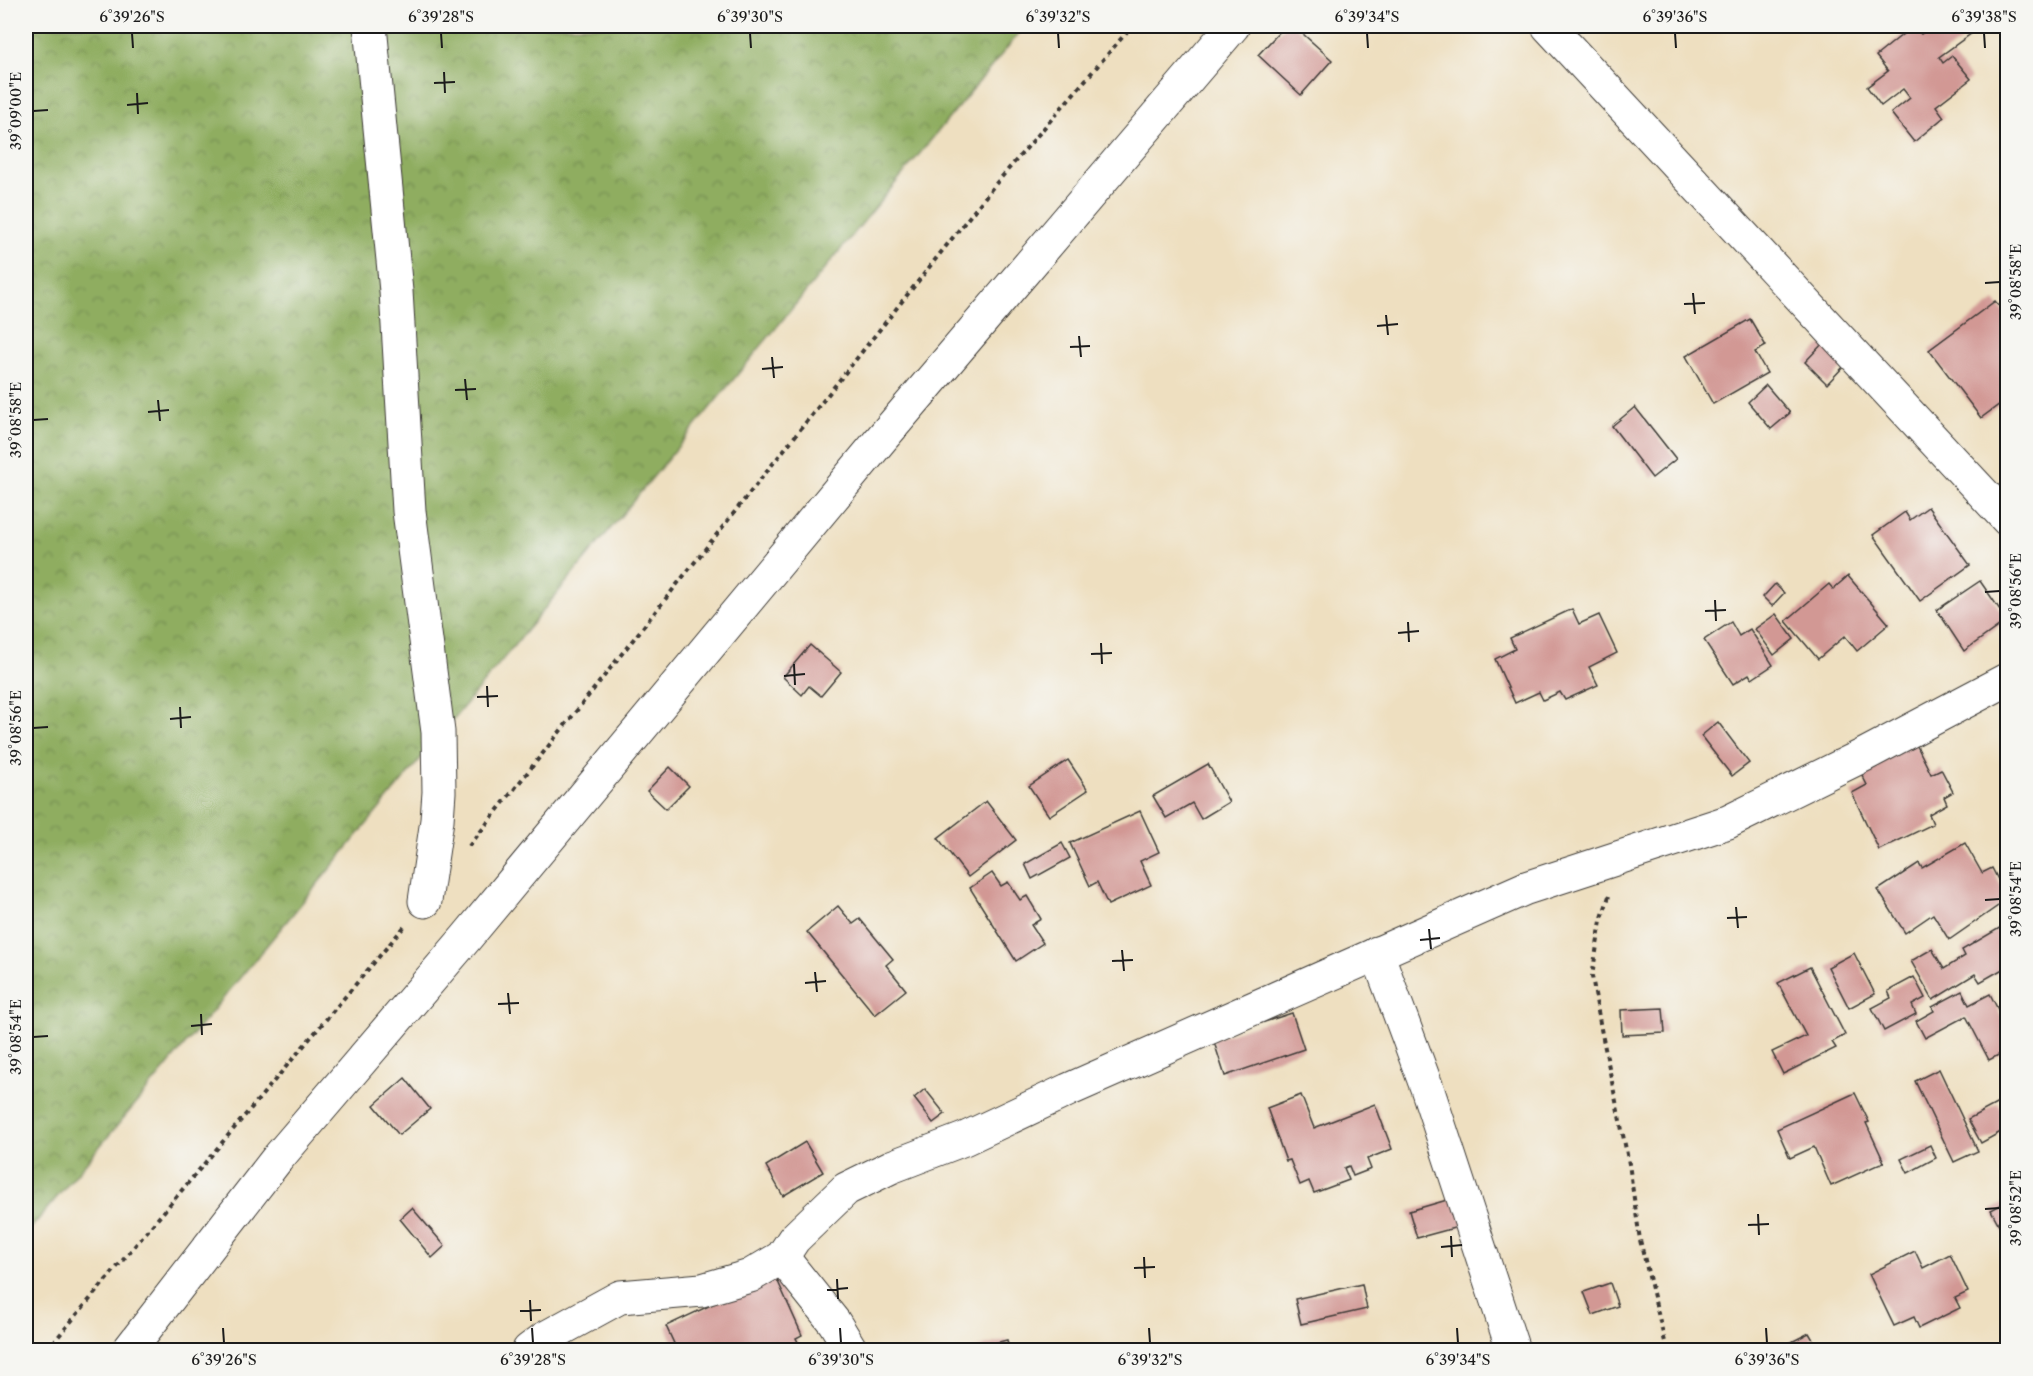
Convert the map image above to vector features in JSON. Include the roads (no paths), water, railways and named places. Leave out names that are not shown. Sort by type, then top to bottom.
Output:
[{"type":"street","points":[[370,26],[396,291],[409,511],[438,732],[437,820],[425,901]]},
{"type":"street","points":[[129,1350],[277,1159],[466,938],[882,438],[1233,26]]},
{"type":"street","points":[[1565,29],[2007,520]]},
{"type":"street","points":[[529,1350],[545,1338],[620,1297],[702,1290],[750,1276],[782,1257],[794,1239],[846,1190],[891,1167],[964,1139],[1068,1090],[1526,888],[1728,822],[1864,755],[2007,679]]},
{"type":"street","points":[[1377,954],[1427,1088],[1513,1350]]},
{"type":"street","points":[[782,1257],[834,1322],[851,1350]]}]
